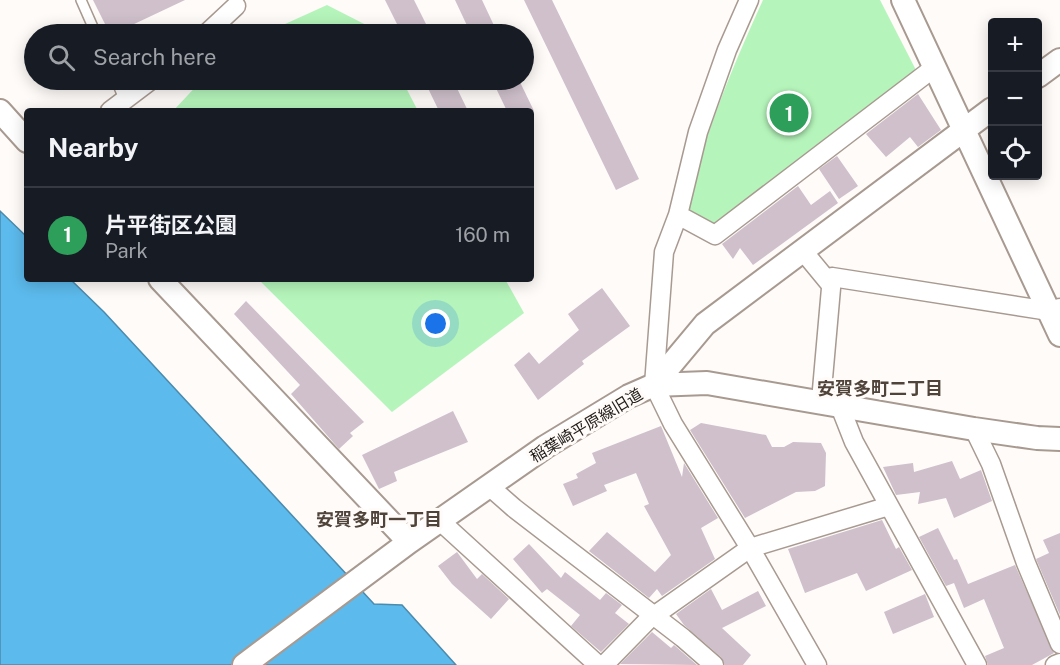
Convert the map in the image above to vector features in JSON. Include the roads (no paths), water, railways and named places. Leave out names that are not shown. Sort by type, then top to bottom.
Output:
[{"type":"street","points":[[749,0],[727,50],[698,132],[678,215],[664,252],[654,386],[673,424],[750,548],[817,665]]},
{"type":"street","points":[[903,0],[1054,310],[1060,335]]},
{"type":"street","points":[[217,24],[236,6]]},
{"type":"street","points":[[1042,73],[1060,60]]},
{"type":"street","points":[[678,215],[715,235],[935,67]]},
{"type":"street","points":[[114,108],[137,90]]},
{"type":"street","points":[[0,111],[24,138]]},
{"type":"street","points":[[654,386],[705,324],[988,113]]},
{"type":"street","points":[[803,251],[831,285]]},
{"type":"street","points":[[976,665],[854,442],[830,403],[832,277],[1054,310]]},
{"type":"street","points":[[162,282],[409,542]]},
{"type":"street","name":"稲葉崎平原線旧道","points":[[244,665],[439,520],[601,413],[629,396],[654,386],[707,383],[974,429],[1060,439]]},
{"type":"street","points":[[974,429],[991,464],[1026,563],[1060,644]]},
{"type":"street","points":[[489,486],[714,665]]},
{"type":"street","points":[[604,665],[654,615],[750,548],[889,506]]},
{"type":"street","points":[[439,520],[598,665]]},
{"type":"street","points":[[1055,665],[1060,663]]},
{"type":"lane","points":[[81,0],[92,24]]},
{"type":"lane","points":[[120,90],[124,99]]},
{"type":"water","points":[[0,211],[24,234],[24,282],[73,282],[104,312],[374,604],[402,605],[456,665],[0,665]]},
{"type":"place","name":"片平街区公園","points":[[789,113]]},
{"type":"district","name":"安賀多町二丁目","points":[[880,389]]},
{"type":"district","name":"安賀多町一丁目","points":[[379,520]]}]
